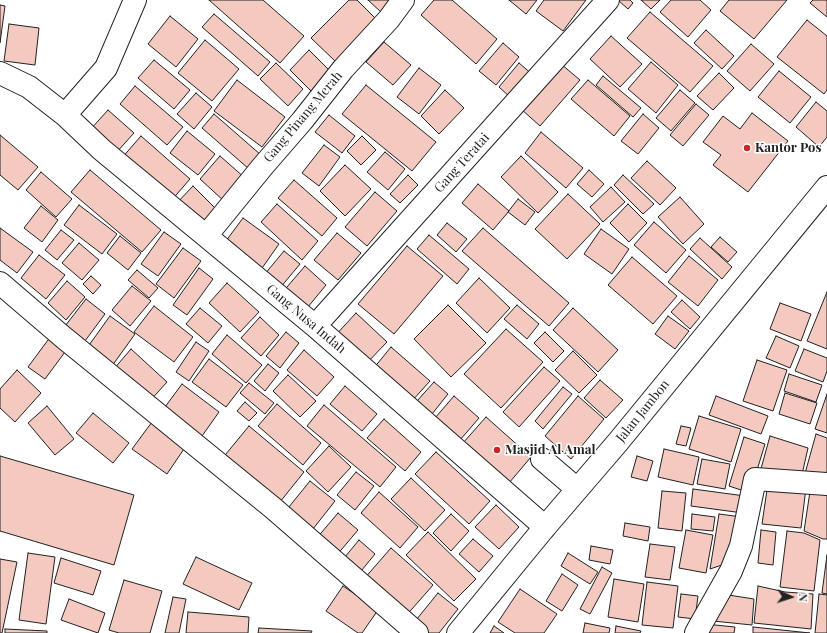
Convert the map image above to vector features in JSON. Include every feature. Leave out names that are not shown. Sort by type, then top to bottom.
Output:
[{"type":"street","points":[[65,115],[106,68],[135,0]]},
{"type":"street","name":"Gang Pinang Merah","points":[[206,236],[302,121],[343,69],[390,19],[403,0]]},
{"type":"street","name":"Gang Teratai","points":[[315,326],[608,0]]},
{"type":"street","name":"Gang Nusa Indah","points":[[0,73],[29,87],[65,115],[102,150],[315,326],[545,527]]},
{"type":"street","name":"Jalan Jambon","points":[[458,633],[545,527],[618,442],[827,187]]},
{"type":"street","points":[[0,283],[63,337],[273,508],[417,633]]},
{"type":"street","points":[[542,459],[577,489]]},
{"type":"street","points":[[696,633],[731,571],[741,546],[755,479],[827,484]]},
{"type":"building","points":[[209,0],[263,0],[304,36],[280,63]]},
{"type":"building","points":[[349,0],[357,0],[376,19],[335,61],[311,38]]},
{"type":"building","points":[[368,0],[392,0],[382,13]]},
{"type":"building","points":[[434,0],[452,0],[497,39],[476,64],[421,15]]},
{"type":"building","points":[[509,0],[537,0],[526,14]]},
{"type":"building","points":[[544,0],[586,0],[563,31],[536,11]]},
{"type":"building","points":[[618,0],[630,0],[633,3],[628,9]]},
{"type":"building","points":[[641,0],[660,0],[651,9]]},
{"type":"building","points":[[671,0],[700,0],[711,10],[688,37],[660,12]]},
{"type":"building","points":[[729,0],[787,0],[754,39],[720,11]]},
{"type":"building","points":[[813,0],[827,0],[827,17],[810,3]]},
{"type":"building","points":[[0,5],[5,6],[0,43]]},
{"type":"building","points":[[650,12],[713,66],[690,92],[627,38]]},
{"type":"building","points":[[214,14],[270,62],[258,76],[202,27]]},
{"type":"building","points":[[170,16],[198,39],[176,67],[148,44]]},
{"type":"building","points":[[807,20],[827,36],[827,90],[824,94],[777,57]]},
{"type":"building","points":[[9,24],[39,28],[35,65],[4,61]]},
{"type":"building","points":[[706,30],[734,56],[722,69],[694,43]]},
{"type":"building","points":[[611,36],[642,64],[620,87],[590,59]]},
{"type":"building","points":[[205,40],[239,69],[212,101],[178,73]]},
{"type":"building","points":[[384,42],[411,65],[393,85],[366,62]]},
{"type":"building","points":[[503,43],[519,57],[496,85],[479,71]]},
{"type":"building","points":[[751,44],[774,64],[750,91],[727,71]]},
{"type":"building","points":[[309,50],[331,72],[312,92],[290,70]]},
{"type":"building","points":[[154,60],[190,90],[174,109],[138,78]]},
{"type":"building","points":[[651,62],[678,85],[656,113],[628,89]]},
{"type":"building","points":[[276,63],[303,89],[288,106],[260,79]]},
{"type":"building","points":[[519,63],[533,75],[512,99],[499,87]]},
{"type":"building","points":[[561,64],[580,80],[540,126],[521,109]]},
{"type":"building","points":[[419,68],[441,85],[419,114],[397,97]]},
{"type":"building","points":[[779,71],[811,97],[790,123],[758,97]]},
{"type":"building","points":[[719,73],[734,88],[713,110],[697,96]]},
{"type":"building","points":[[603,76],[641,108],[633,117],[596,85]]},
{"type":"building","points":[[237,80],[285,117],[262,147],[214,111]]},
{"type":"building","points":[[588,80],[630,116],[614,136],[571,99]]},
{"type":"building","points":[[366,85],[436,142],[412,171],[342,114]]},
{"type":"building","points":[[135,86],[183,127],[167,145],[120,104]]},
{"type":"building","points":[[445,90],[464,108],[439,134],[421,116]]},
{"type":"building","points":[[680,90],[695,103],[671,131],[656,118]]},
{"type":"building","points":[[196,93],[212,107],[194,129],[177,114]]},
{"type":"building","points":[[816,102],[827,111],[827,137],[819,147],[796,127]]},
{"type":"building","points":[[696,104],[709,115],[683,146],[670,135]]},
{"type":"building","points":[[108,110],[134,133],[115,154],[89,131]]},
{"type":"building","name":"Kantor Pos","points":[[752,113],[788,141],[748,192],[713,165],[721,155],[703,142],[723,116],[740,129]]},
{"type":"building","points":[[214,114],[261,155],[249,169],[202,128]]},
{"type":"building","points":[[643,114],[659,128],[638,154],[621,141]]},
{"type":"building","points":[[329,115],[355,136],[342,153],[315,132]]},
{"type":"building","points":[[187,131],[215,154],[198,175],[170,153]]},
{"type":"building","points":[[541,132],[583,168],[566,188],[525,153]]},
{"type":"building","points":[[0,135],[38,167],[18,190],[0,175]]},
{"type":"building","points":[[141,136],[190,179],[170,202],[121,159]]},
{"type":"building","points":[[362,136],[376,150],[361,165],[347,151]]},
{"type":"building","points":[[324,145],[340,157],[319,186],[302,173]]},
{"type":"building","points":[[385,152],[405,169],[388,190],[367,172]]},
{"type":"building","points":[[220,156],[245,178],[224,201],[200,179]]},
{"type":"building","points":[[521,156],[558,192],[538,213],[501,177]]},
{"type":"building","points":[[647,161],[676,188],[660,205],[631,178]]},
{"type":"building","points":[[345,165],[371,189],[345,216],[320,191]]},
{"type":"building","points":[[90,170],[161,230],[142,252],[71,192]]},
{"type":"building","points":[[589,170],[604,184],[592,197],[577,184]]},
{"type":"building","points":[[41,172],[72,199],[56,217],[26,190]]},
{"type":"building","points":[[408,175],[418,185],[400,203],[390,194]]},
{"type":"building","points":[[623,175],[654,204],[643,214],[614,185]]},
{"type":"building","points":[[294,180],[337,218],[322,236],[278,198]]},
{"type":"building","points":[[478,184],[509,211],[493,230],[462,203]]},
{"type":"building","points":[[193,186],[218,211],[200,229],[175,205]]},
{"type":"building","points":[[611,187],[625,202],[603,222],[590,207]]},
{"type":"building","points":[[375,192],[397,211],[367,246],[345,227]]},
{"type":"building","points":[[568,194],[600,224],[567,259],[535,229]]},
{"type":"building","points":[[680,197],[704,224],[683,244],[658,217]]},
{"type":"building","points":[[518,199],[535,212],[525,225],[508,212]]},
{"type":"building","points":[[277,204],[318,241],[302,260],[261,222]]},
{"type":"building","points":[[628,204],[647,223],[629,242],[610,223]]},
{"type":"building","points":[[79,205],[117,234],[102,254],[64,225]]},
{"type":"building","points":[[41,206],[58,220],[42,242],[24,228]]},
{"type":"building","points":[[243,218],[279,244],[260,271],[223,245]]},
{"type":"building","points":[[654,222],[686,250],[666,273],[634,245]]},
{"type":"building","points":[[447,223],[467,239],[456,252],[437,235]]},
{"type":"building","points":[[0,228],[33,252],[17,273],[0,260]]},
{"type":"building","points":[[483,228],[569,303],[549,326],[462,251]]},
{"type":"building","points":[[601,229],[629,249],[612,274],[584,254]]},
{"type":"building","points":[[61,230],[74,240],[57,260],[45,250]]},
{"type":"building","points":[[164,232],[181,244],[158,276],[141,264]]},
{"type":"building","points":[[337,233],[361,253],[338,280],[314,260]]},
{"type":"building","points":[[429,235],[469,269],[457,284],[417,249]]},
{"type":"building","points":[[120,236],[141,253],[128,270],[107,253]]},
{"type":"building","points":[[720,237],[737,252],[728,262],[711,247]]},
{"type":"building","points":[[700,238],[732,267],[722,279],[690,249]]},
{"type":"building","points":[[79,243],[99,260],[82,280],[62,263]]},
{"type":"building","points":[[407,246],[443,276],[394,334],[358,304]]},
{"type":"building","points":[[183,248],[201,261],[174,298],[156,284]]},
{"type":"building","points":[[284,251],[300,264],[280,288],[264,275]]},
{"type":"building","points":[[39,255],[65,275],[46,299],[21,278]]},
{"type":"building","points":[[689,256],[718,280],[698,306],[668,282]]},
{"type":"building","points":[[632,257],[677,296],[653,324],[608,285]]},
{"type":"building","points":[[305,266],[326,285],[303,313],[281,294]]},
{"type":"building","points":[[199,268],[213,279],[187,315],[173,305]]},
{"type":"building","points":[[137,270],[158,288],[149,298],[128,280]]},
{"type":"building","points":[[91,276],[101,285],[93,294],[83,284]]},
{"type":"building","points":[[479,278],[510,308],[487,333],[456,303]]},
{"type":"building","points":[[67,281],[85,297],[66,320],[48,303]]},
{"type":"building","points":[[227,283],[259,312],[240,332],[209,303]]},
{"type":"building","points":[[132,286],[151,301],[130,326],[112,310]]},
{"type":"building","points":[[827,292],[827,349],[807,341]]},
{"type":"building","points":[[86,299],[105,314],[82,345],[62,330]]},
{"type":"building","points":[[682,300],[700,317],[690,329],[671,312]]},
{"type":"building","points":[[780,303],[811,314],[801,341],[770,329]]},
{"type":"building","points":[[448,305],[486,343],[451,377],[414,339]]},
{"type":"building","points":[[517,305],[539,324],[527,339],[504,319]]},
{"type":"building","points":[[154,306],[193,337],[174,362],[134,332]]},
{"type":"building","points":[[200,308],[222,326],[208,343],[186,324]]},
{"type":"building","points":[[573,308],[618,350],[598,372],[553,330]]},
{"type":"building","points":[[356,313],[387,342],[365,365],[334,337]]},
{"type":"building","points":[[110,316],[135,334],[112,366],[87,348]]},
{"type":"building","points":[[668,316],[689,331],[675,349],[655,334]]},
{"type":"building","points":[[260,317],[279,335],[261,356],[241,338]]},
{"type":"building","points":[[506,329],[543,362],[501,408],[464,374]]},
{"type":"building","points":[[286,332],[299,343],[280,368],[266,356]]},
{"type":"building","points":[[545,332],[564,351],[553,362],[534,343]]},
{"type":"building","points":[[227,335],[262,365],[246,383],[212,354]]},
{"type":"building","points":[[51,336],[68,348],[45,379],[28,367]]},
{"type":"building","points":[[776,336],[799,346],[790,368],[766,358]]},
{"type":"building","points":[[196,342],[209,351],[189,381],[176,372]]},
{"type":"building","points":[[391,347],[430,381],[411,402],[373,369]]},
{"type":"building","points":[[131,349],[167,382],[149,402],[113,370]]},
{"type":"building","points":[[804,349],[827,358],[827,371],[823,382],[795,371]]},
{"type":"building","points":[[304,350],[334,377],[317,396],[287,370]]},
{"type":"building","points":[[573,351],[597,375],[579,393],[555,370]]},
{"type":"building","points":[[209,359],[243,385],[226,407],[192,382]]},
{"type":"building","points":[[757,360],[787,370],[773,411],[743,401]]},
{"type":"building","points":[[268,364],[279,373],[265,391],[254,381]]},
{"type":"building","points":[[544,367],[560,381],[519,427],[503,412]]},
{"type":"building","points":[[17,370],[41,393],[15,422],[0,408],[0,389]]},
{"type":"building","points":[[789,374],[822,385],[816,402],[784,391]]},
{"type":"building","points":[[288,375],[316,401],[300,417],[273,391]]},
{"type":"building","points":[[600,380],[623,400],[606,418],[584,398]]},
{"type":"building","points":[[434,382],[448,394],[432,414],[417,401]]},
{"type":"building","points":[[249,383],[274,403],[265,414],[240,393]]},
{"type":"building","points":[[182,384],[219,412],[202,436],[165,407]]},
{"type":"building","points":[[345,386],[377,414],[362,431],[330,404]]},
{"type":"building","points":[[563,387],[572,394],[543,429],[535,421]]},
{"type":"building","points":[[785,393],[817,403],[810,424],[779,414]]},
{"type":"building","points":[[827,394],[827,433],[815,429]]},
{"type":"building","points":[[454,396],[479,418],[460,440],[435,418]]},
{"type":"building","points":[[578,396],[604,419],[571,459],[545,436]]},
{"type":"building","points":[[716,396],[768,416],[761,434],[709,415]]},
{"type":"building","points":[[245,402],[257,413],[249,421],[237,411]]},
{"type":"building","points":[[277,404],[321,443],[303,465],[258,426]]},
{"type":"building","points":[[324,405],[396,467],[380,487],[307,426]]},
{"type":"building","points":[[47,406],[74,439],[55,455],[28,423]]},
{"type":"building","points":[[93,413],[129,443],[113,463],[76,433]]},
{"type":"building","points":[[699,416],[741,429],[731,462],[689,449]]},
{"type":"building","name":"Masjid Al Amal","points":[[486,417],[531,457],[509,483],[463,443]]},
{"type":"building","points":[[384,419],[421,452],[405,471],[367,438]]},
{"type":"building","points":[[152,422],[186,446],[167,474],[132,449]]},
{"type":"building","points":[[249,426],[304,472],[276,507],[221,460]]},
{"type":"building","points":[[681,426],[691,428],[686,446],[676,444]]},
{"type":"building","points":[[816,434],[827,438],[827,480],[804,477]]},
{"type":"building","points":[[770,436],[808,448],[801,479],[759,476]]},
{"type":"building","points":[[744,437],[765,444],[750,493],[729,486]]},
{"type":"building","points":[[329,446],[351,467],[328,492],[306,471]]},
{"type":"building","points":[[664,449],[699,457],[693,485],[658,477]]},
{"type":"building","points":[[436,452],[490,501],[469,524],[415,474]]},
{"type":"building","points":[[0,456],[134,495],[114,565],[0,531]]},
{"type":"building","points":[[637,456],[653,461],[647,481],[631,477]]},
{"type":"building","points":[[702,459],[730,464],[725,489],[697,484]]},
{"type":"building","points":[[356,472],[374,486],[355,510],[337,495]]},
{"type":"building","points":[[411,478],[445,510],[425,531],[391,499]]},
{"type":"building","points":[[310,481],[335,501],[309,534],[284,513]]},
{"type":"building","points":[[768,483],[806,488],[801,528],[762,524]]},
{"type":"building","points":[[811,485],[827,487],[827,539],[823,539],[804,531]]},
{"type":"building","points":[[693,489],[745,496],[743,513],[691,506]]},
{"type":"building","points":[[662,491],[686,493],[682,531],[658,528]]},
{"type":"building","points":[[379,492],[418,527],[400,548],[361,513]]},
{"type":"building","points":[[496,505],[519,527],[499,549],[475,527]]},
{"type":"building","points":[[338,513],[358,530],[336,556],[316,539]]},
{"type":"building","points":[[451,514],[469,531],[451,551],[433,533]]},
{"type":"building","points":[[692,514],[715,517],[713,531],[691,529]]},
{"type":"building","points":[[719,514],[742,517],[728,563],[710,569]]},
{"type":"building","points":[[625,523],[650,527],[648,541],[623,536]]},
{"type":"building","points":[[686,530],[713,535],[706,573],[679,568]]},
{"type":"building","points":[[761,530],[776,532],[773,565],[758,563]]},
{"type":"building","points":[[787,531],[804,533],[820,540],[814,591],[780,587]]},
{"type":"building","points":[[428,532],[476,579],[454,601],[406,555]]},
{"type":"building","points":[[473,539],[493,556],[479,572],[459,554]]},
{"type":"building","points":[[359,540],[375,554],[357,576],[340,563]]},
{"type":"building","points":[[650,544],[675,547],[670,580],[645,577]]},
{"type":"building","points":[[591,546],[613,550],[610,564],[589,560]]},
{"type":"building","points":[[391,548],[433,585],[405,617],[363,580]]},
{"type":"building","points":[[28,553],[55,557],[46,624],[19,620]]},
{"type":"building","points":[[568,553],[598,572],[590,584],[561,566]]},
{"type":"building","points":[[827,555],[827,594],[822,593]]},
{"type":"building","points":[[196,557],[252,583],[239,610],[183,584]]},
{"type":"building","points":[[61,558],[101,571],[93,595],[54,583]]},
{"type":"building","points":[[0,559],[17,562],[2,633],[0,633]]},
{"type":"building","points":[[602,567],[612,573],[590,614],[580,609]]},
{"type":"building","points":[[562,574],[578,585],[562,611],[546,601]]},
{"type":"building","points":[[614,579],[644,584],[638,622],[608,617]]},
{"type":"building","points":[[124,580],[162,591],[150,633],[119,633],[109,630]]},
{"type":"building","points":[[647,582],[678,586],[673,628],[642,625]]},
{"type":"building","points":[[343,586],[378,610],[362,633],[358,633],[326,611]]},
{"type":"building","points":[[758,586],[785,592],[813,594],[811,629],[754,623]]},
{"type":"building","points":[[520,589],[557,614],[544,633],[515,633],[498,622]]},
{"type":"building","points":[[438,593],[458,609],[439,633],[422,633],[412,625]]},
{"type":"building","points":[[681,594],[698,596],[695,619],[678,617]]},
{"type":"building","points":[[722,594],[754,599],[752,625],[713,621]]},
{"type":"building","points":[[819,594],[827,595],[827,633],[815,633]]},
{"type":"building","points":[[173,597],[186,599],[179,633],[165,633]]},
{"type":"building","points":[[69,599],[105,613],[98,633],[61,620]]},
{"type":"building","points":[[188,612],[249,617],[248,633],[186,633]]},
{"type":"building","points":[[585,623],[610,628],[609,633],[583,633]]},
{"type":"building","points":[[705,624],[735,627],[734,633],[700,633]]},
{"type":"building","points":[[494,626],[504,633],[490,633]]},
{"type":"building","points":[[616,626],[641,631],[640,633],[615,633]]},
{"type":"building","points":[[753,627],[810,633],[753,633]]},
{"type":"building","points":[[259,628],[312,631],[311,633],[258,633]]},
{"type":"building","points":[[5,629],[47,631],[47,633],[5,633]]},
{"type":"place","name":"Kantor Pos","points":[[747,148]]},
{"type":"place","name":"Masjid Al Amal","points":[[497,450]]}]
